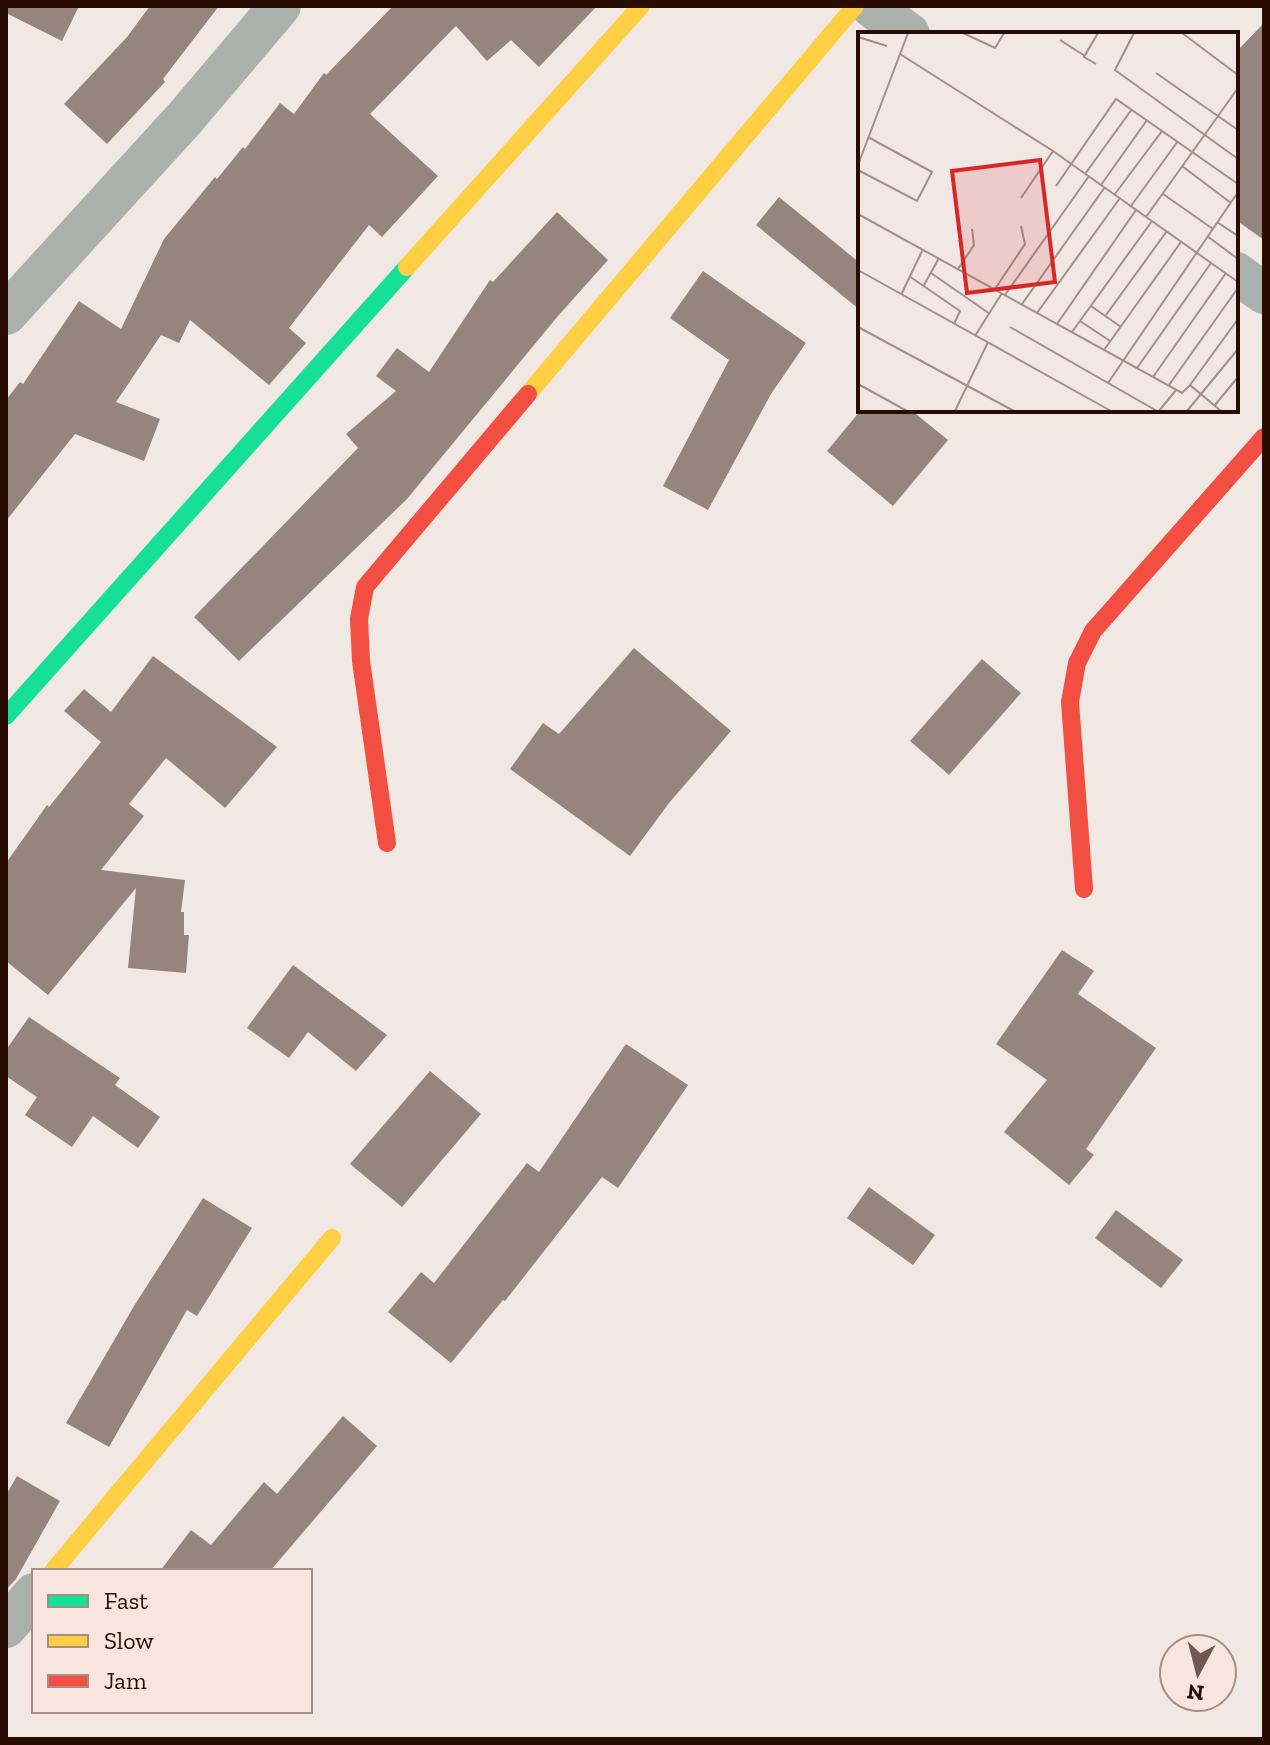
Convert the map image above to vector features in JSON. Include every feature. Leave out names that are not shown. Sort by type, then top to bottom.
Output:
[{"type":"street","points":[[6,314],[185,118],[280,6]]},
{"type":"street","points":[[6,716],[641,6]]},
{"type":"street","points":[[387,843],[361,661],[359,619],[365,587],[855,6]]},
{"type":"street","points":[[871,6],[906,32]]},
{"type":"street","points":[[1238,274],[1264,293]]},
{"type":"street","points":[[1084,889],[1070,702],[1077,663],[1093,631],[1264,437]]},
{"type":"street","points":[[55,1569],[332,1238]]},
{"type":"street","points":[[6,1627],[32,1596]]},
{"type":"building","points":[[6,6],[79,6],[62,41],[6,13]]},
{"type":"building","points":[[150,6],[219,6],[163,79],[165,82],[107,144],[64,104],[127,37]]},
{"type":"building","points":[[393,6],[597,6],[539,67],[511,40],[487,61],[456,26],[370,114],[438,176],[382,237],[369,225],[289,328],[306,343],[269,385],[190,320],[179,343],[161,335],[116,402],[160,419],[144,461],[75,434],[6,521],[6,400],[20,382],[23,384],[79,301],[121,329],[164,239],[215,177],[217,179],[243,147],[245,149],[280,103],[294,114],[324,73],[326,75]]},
{"type":"building","points":[[1264,23],[1264,240],[1238,221],[1238,50]]},
{"type":"building","points":[[779,197],[858,261],[858,308],[756,225]]},
{"type":"building","points":[[557,212],[608,260],[407,499],[239,661],[194,617],[358,448],[346,434],[396,391],[376,376],[397,348],[429,372],[490,280],[493,282]]},
{"type":"building","points":[[703,271],[806,343],[771,394],[708,510],[663,486],[729,360],[670,318]]},
{"type":"building","points":[[859,412],[913,412],[948,440],[893,506],[827,451]]},
{"type":"building","points":[[634,648],[731,731],[669,803],[630,856],[510,769],[543,723],[559,734]]},
{"type":"building","points":[[153,656],[277,747],[225,808],[166,758],[129,804],[144,816],[101,870],[185,880],[181,912],[184,912],[184,935],[189,935],[186,973],[128,968],[136,888],[48,995],[6,961],[6,863],[47,805],[49,807],[101,742],[64,711],[84,689],[111,712]]},
{"type":"building","points":[[982,659],[1021,693],[949,775],[910,741]]},
{"type":"building","points":[[1062,950],[1094,971],[1078,994],[1156,1048],[1086,1149],[1094,1155],[1069,1185],[1004,1132],[1047,1080],[996,1044]]},
{"type":"building","points":[[293,965],[387,1035],[356,1071],[308,1032],[289,1058],[247,1028]]},
{"type":"building","points":[[29,1017],[120,1078],[115,1085],[160,1117],[138,1148],[93,1116],[72,1147],[25,1115],[37,1097],[6,1076],[6,1050]]},
{"type":"building","points":[[626,1044],[688,1085],[618,1188],[602,1177],[505,1301],[451,1363],[388,1312],[421,1272],[434,1283],[527,1163],[539,1172]]},
{"type":"building","points":[[430,1071],[481,1114],[402,1207],[350,1164]]},
{"type":"building","points":[[869,1187],[935,1235],[913,1265],[847,1218]]},
{"type":"building","points":[[203,1198],[252,1228],[197,1316],[187,1310],[109,1447],[66,1423],[134,1306]]},
{"type":"building","points":[[1116,1210],[1183,1260],[1161,1288],[1095,1238]]},
{"type":"building","points":[[343,1416],[377,1446],[272,1569],[162,1569],[191,1530],[211,1545],[264,1482],[277,1494]]},
{"type":"building","points":[[17,1476],[60,1501],[16,1579],[6,1590],[6,1495]]},
{"type":"traffic: fast","points":[[6,716],[407,267]]},
{"type":"traffic: slow","points":[[407,267],[641,6]]},
{"type":"traffic: slow","points":[[528,394],[855,6]]},
{"type":"traffic: slow","points":[[55,1569],[332,1238]]},
{"type":"traffic: jam","points":[[387,843],[361,661],[359,619],[365,587],[528,394]]},
{"type":"traffic: jam","points":[[1084,889],[1070,702],[1077,663],[1093,631],[1264,437]]}]
